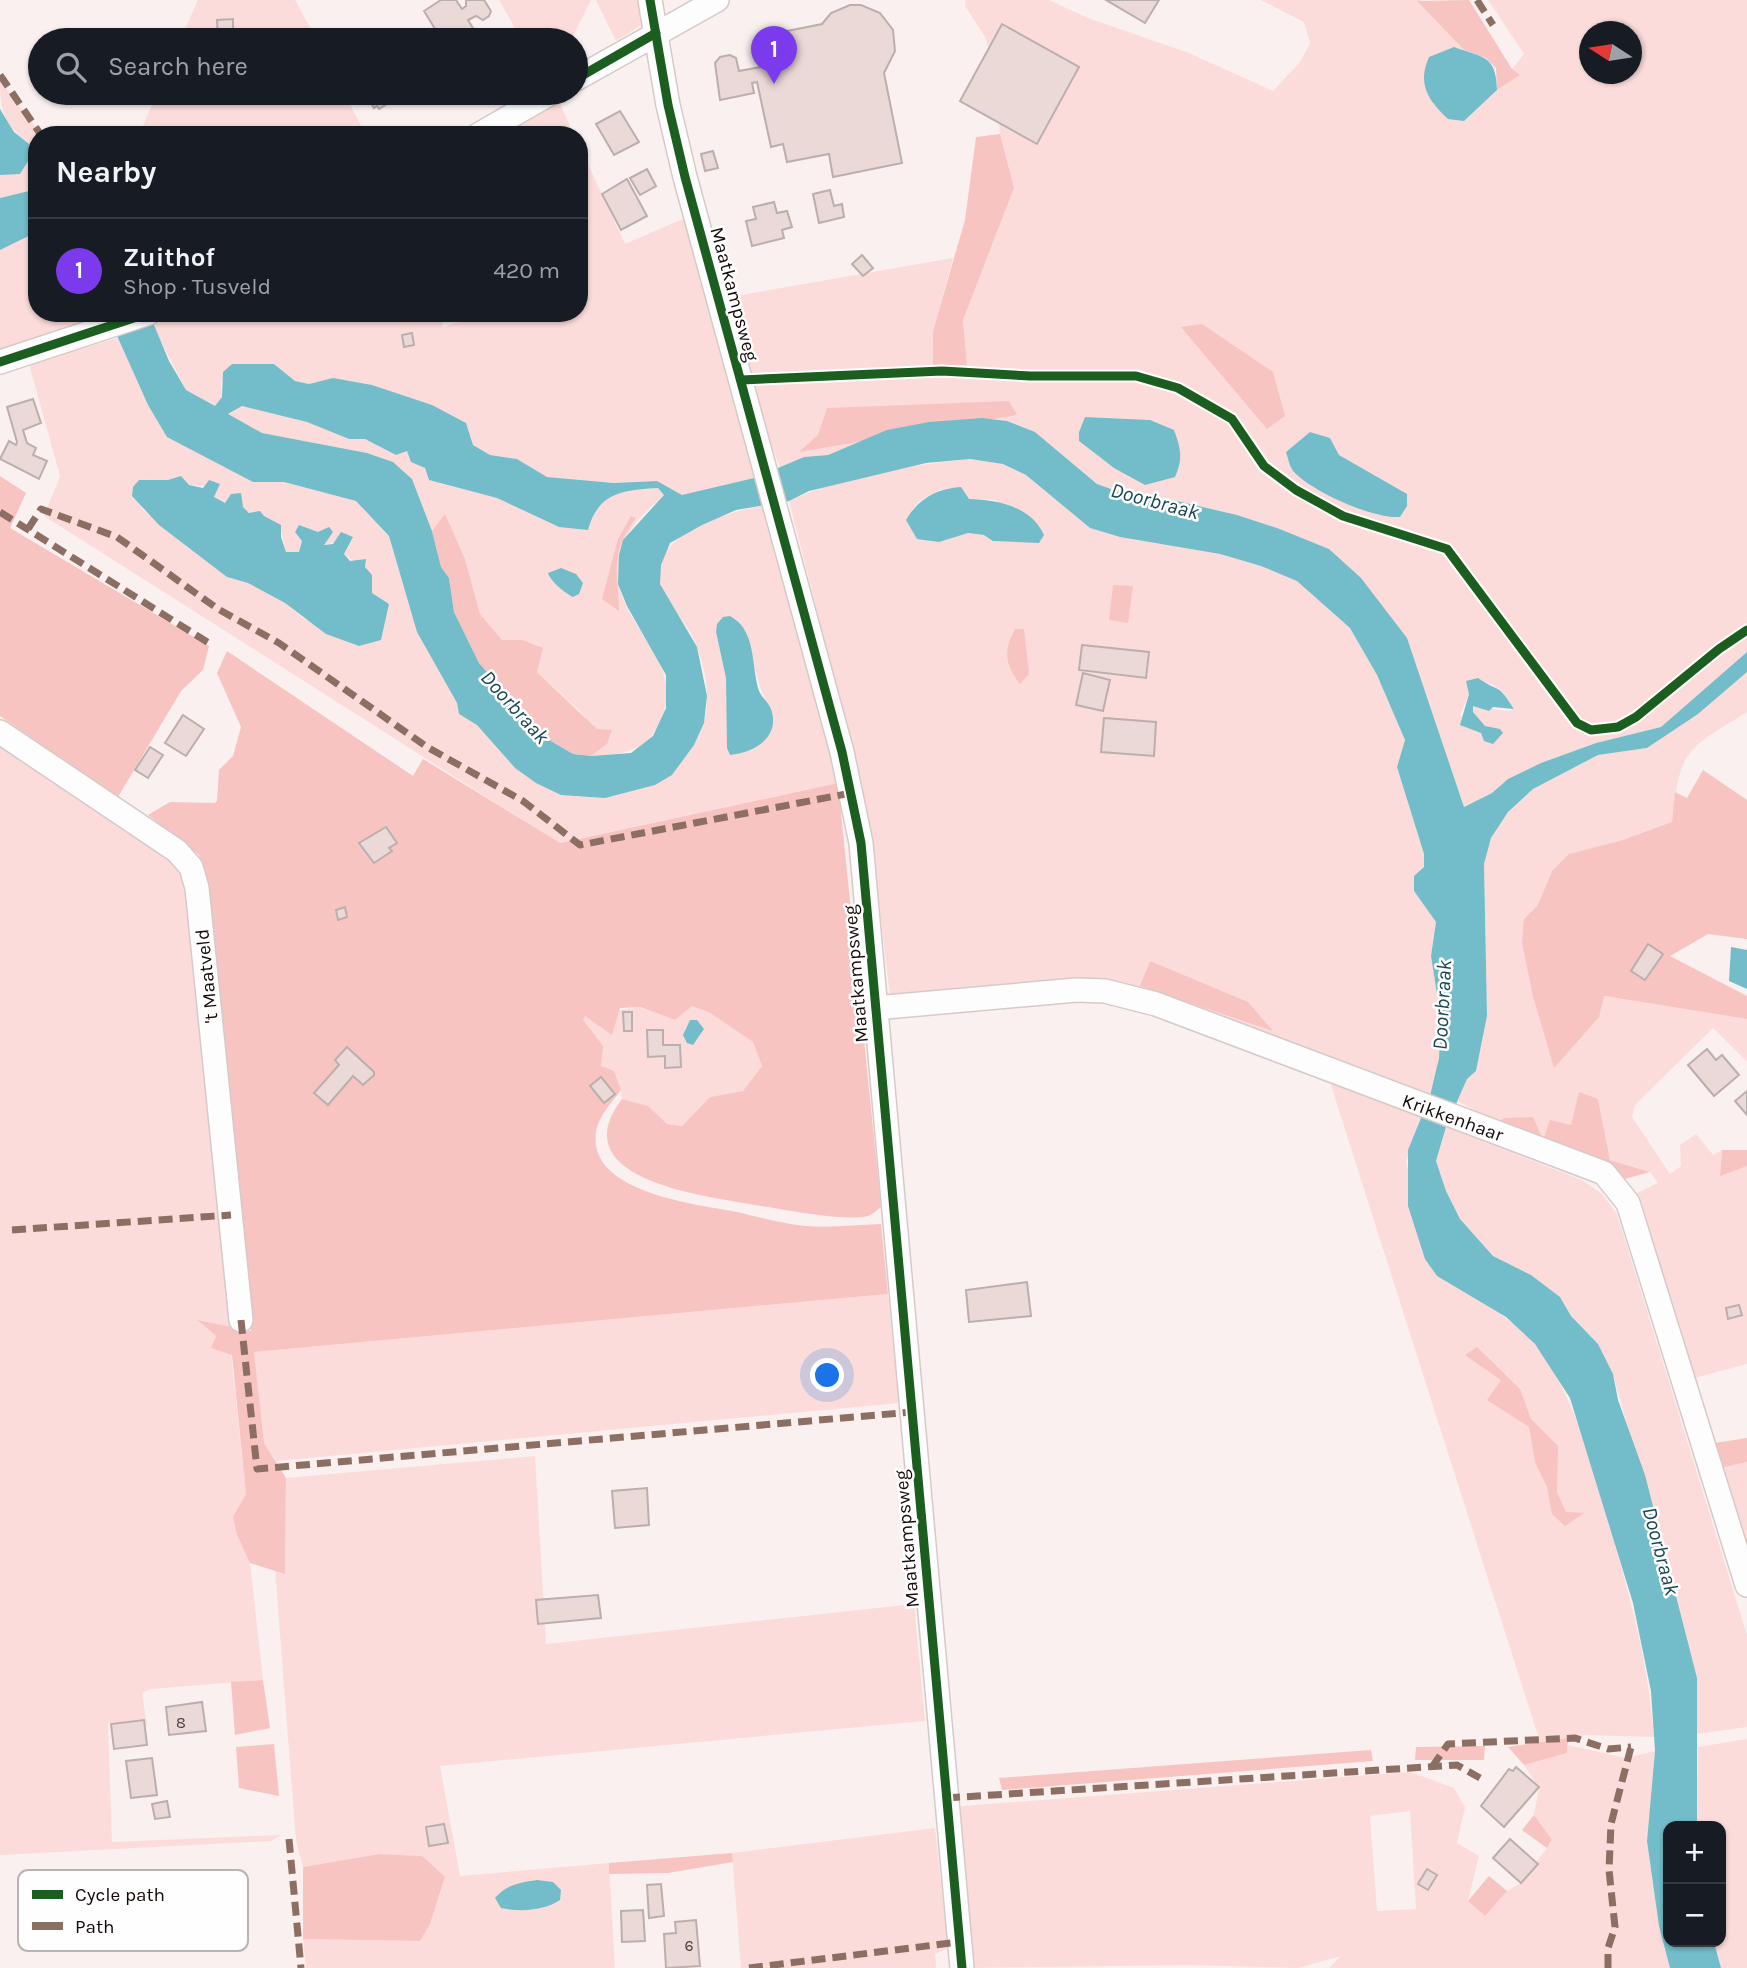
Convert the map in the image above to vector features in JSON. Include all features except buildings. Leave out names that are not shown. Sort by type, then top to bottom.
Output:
[{"type":"street","name":"Maatkampsweg","points":[[650,0],[668,105],[685,177],[851,793],[861,843],[962,1968]]},
{"type":"street","points":[[588,72],[717,0]]},
{"type":"street","points":[[494,126],[530,105]]},
{"type":"street","points":[[0,362],[123,322]]},
{"type":"street","name":"'t Maatveld","points":[[0,732],[177,851],[191,867],[197,888],[242,1320]]},
{"type":"street","name":"Krikkenhaar","points":[[875,1008],[1076,990],[1105,991],[1156,1004],[1604,1173],[1628,1203],[1747,1585]]},
{"type":"shaded area","points":[[198,0],[295,0],[310,28],[185,28]]},
{"type":"shaded area","points":[[499,0],[591,0],[577,28],[515,28]]},
{"type":"shaded area","points":[[596,0],[644,0],[647,21],[616,41]]},
{"type":"shaded area","points":[[966,0],[1049,0],[1088,18],[1189,53],[1273,91],[1300,62],[1310,43],[1304,22],[1261,0],[1421,0],[1418,2],[1464,50],[1454,47],[1464,121],[1497,90],[1519,75],[1512,69],[1524,54],[1488,0],[1747,0],[1747,652],[1661,727],[1596,743],[1541,763],[1508,779],[1492,793],[1464,807],[1407,638],[1329,549],[1237,515],[1177,501],[1125,494],[1097,484],[1035,432],[1007,421],[982,418],[887,430],[828,455],[804,457],[780,468],[746,376],[729,297],[953,258],[933,331],[933,367],[967,365],[963,320],[1014,188],[1000,134],[995,67],[985,37],[965,6]],"holes":[[[1086,417],[1150,420],[1114,468],[1079,441],[1079,432]],[[1310,432],[1330,438],[1339,455],[1407,494],[1286,452]],[[1483,682],[1502,691],[1514,709],[1508,711],[1473,706],[1472,712],[1485,726],[1481,733],[1460,715],[1469,694]]]},
{"type":"shaded area","points":[[1469,0],[1512,69],[1520,75],[1497,90],[1496,68],[1486,58],[1464,50],[1417,1]]},
{"type":"shaded area","points":[[0,81],[35,126],[28,126],[28,143],[9,123],[1,101]]},
{"type":"shaded area","points":[[152,105],[350,105],[361,126],[143,126]]},
{"type":"shaded area","points":[[543,105],[561,105],[570,126],[507,126]]},
{"type":"shaded area","points":[[1000,134],[1014,188],[963,320],[967,365],[933,368],[933,331],[965,220],[976,137]]},
{"type":"shaded area","points":[[28,147],[28,191],[0,198],[0,175],[20,173]]},
{"type":"shaded area","points":[[588,164],[625,244],[685,218],[732,384],[754,478],[682,496],[657,481],[614,483],[547,477],[517,459],[490,455],[473,445],[466,423],[372,385],[333,378],[309,384],[295,381],[274,364],[232,364],[221,382],[222,397],[215,406],[186,390],[153,326],[162,322],[442,322],[443,327],[460,322],[588,322]]},
{"type":"shaded area","points":[[28,236],[28,322],[90,322],[76,330],[0,351],[0,250]]},
{"type":"shaded area","points":[[1202,324],[1273,372],[1285,416],[1267,429],[1181,327]]},
{"type":"shaded area","points":[[118,338],[148,405],[253,482],[284,482],[356,501],[389,536],[417,632],[457,703],[459,714],[477,725],[515,768],[672,775],[703,725],[707,688],[702,661],[693,637],[669,603],[661,586],[660,568],[665,553],[677,540],[710,521],[762,506],[838,783],[559,843],[44,516],[60,476],[29,364]],"holes":[[[139,480],[200,486],[220,484],[214,498],[280,525],[286,552],[299,552],[302,542],[323,545],[353,538],[344,554],[372,575],[372,593],[389,604],[381,640],[304,619],[285,603],[248,583],[227,577],[142,509]],[[736,619],[748,643],[765,699],[772,710],[727,704],[726,678],[716,632]]]},
{"type":"shaded area","points":[[1009,401],[1017,415],[799,452],[818,435],[827,408]]},
{"type":"shaded area","points":[[242,406],[307,422],[349,439],[365,439],[396,455],[407,450],[425,468],[429,480],[497,498],[559,527],[588,529],[598,507],[614,495],[658,487],[664,495],[634,525],[625,542],[618,581],[625,603],[653,650],[666,682],[666,700],[655,731],[633,750],[591,756],[607,744],[581,712],[537,672],[522,640],[502,640],[480,614],[465,559],[445,515],[432,531],[412,479],[393,462],[367,453],[262,433],[228,415]]},
{"type":"shaded area","points":[[970,459],[1003,464],[1026,475],[1090,528],[1120,537],[1220,554],[1297,580],[1350,628],[1377,675],[1405,740],[1397,767],[1424,854],[1424,867],[1414,891],[1436,922],[1431,956],[1441,1019],[1438,1068],[1430,1096],[1171,1002],[890,996],[874,860],[856,764],[789,501],[855,478],[901,468]],"holes":[[[941,489],[969,499],[997,500],[984,535],[968,533],[912,510],[919,501]]]},
{"type":"shaded area","points":[[0,476],[26,493],[10,528],[209,646],[203,670],[181,691],[118,797],[0,716]]},
{"type":"shaded area","points":[[445,514],[465,559],[480,614],[502,640],[522,640],[543,648],[537,672],[597,729],[612,730],[607,744],[591,756],[573,754],[544,737],[479,663],[454,612],[449,578],[441,567],[432,531]]},
{"type":"shaded area","points":[[631,516],[636,518],[618,552],[619,611],[602,599],[618,539]]},
{"type":"shaded area","points":[[1113,585],[1133,586],[1128,623],[1109,620]]},
{"type":"shaded area","points":[[1015,629],[1024,629],[1029,674],[1020,684],[1007,658]]},
{"type":"shaded area","points":[[227,651],[413,776],[423,759],[560,843],[838,783],[881,1207],[870,1215],[857,1217],[796,1212],[675,1189],[647,1179],[624,1166],[610,1148],[608,1126],[622,1099],[648,1106],[667,1124],[682,1126],[710,1097],[743,1091],[762,1066],[753,1042],[710,1013],[692,1006],[675,1020],[640,1007],[620,1008],[612,1035],[585,1016],[583,1020],[603,1046],[601,1066],[614,1071],[621,1090],[602,1115],[596,1132],[598,1153],[609,1169],[626,1182],[648,1192],[780,1222],[815,1227],[881,1224],[888,1294],[254,1352],[264,1443],[286,1478],[285,1574],[250,1563],[237,1535],[233,1517],[246,1494],[232,1355],[211,1348],[216,1336],[197,1320],[251,1331],[208,893],[199,855],[148,815],[170,802],[217,801],[219,770],[233,756],[241,727],[217,673]]},
{"type":"shaded area","points":[[1747,672],[1747,712],[1711,735],[1690,754],[1679,779],[1672,822],[1552,871],[1538,906],[1524,919],[1603,996],[1747,1019],[1747,1062],[1713,1028],[1635,1105],[1632,1117],[1670,1174],[1681,1166],[1680,1145],[1696,1134],[1713,1155],[1722,1150],[1720,1175],[1747,1166],[1747,1364],[1694,1378],[1633,1195],[1658,1183],[1650,1172],[1610,1160],[1598,1099],[1571,1125],[1543,1141],[1497,1124],[1458,1101],[1467,1079],[1476,1071],[1487,1016],[1484,864],[1491,838],[1508,812],[1533,789],[1598,755],[1647,748],[1698,714]]},
{"type":"shaded area","points":[[0,743],[185,866],[237,1330],[198,1321],[216,1336],[211,1348],[231,1354],[246,1494],[240,1508],[237,1535],[250,1563],[263,1680],[151,1689],[142,1693],[147,1725],[108,1723],[112,1842],[281,1835],[271,1841],[0,1855]]},
{"type":"shaded area","points":[[1703,770],[1747,800],[1747,939],[1708,934],[1670,956],[1747,996],[1747,1019],[1604,996],[1599,1017],[1554,1068],[1533,996],[1522,943],[1524,919],[1538,905],[1552,871],[1569,854],[1620,841],[1672,822],[1675,792],[1687,798]]},
{"type":"shaded area","points":[[1150,961],[1248,1002],[1273,1031],[1140,986]]},
{"type":"shaded area","points":[[691,1006],[710,1013],[753,1042],[762,1066],[743,1091],[710,1097],[682,1126],[667,1124],[648,1106],[622,1099],[621,1090],[601,1066],[582,1020],[584,1016],[639,1007],[675,1020]]},
{"type":"shaded area","points":[[1329,1079],[1421,1117],[1406,1162],[1437,1276],[1490,1307],[1527,1335],[1550,1365],[1570,1404],[1585,1444],[1628,1593],[1642,1650],[1654,1737],[1588,1735],[1540,1742]]},
{"type":"shaded area","points":[[1579,1092],[1598,1099],[1610,1160],[1650,1172],[1621,1180],[1497,1124],[1504,1118],[1533,1117],[1543,1140],[1550,1120],[1571,1125]]},
{"type":"shaded area","points":[[1446,1127],[1582,1180],[1602,1194],[1617,1214],[1747,1635],[1747,1727],[1697,1734],[1697,1678],[1613,1374],[1598,1344],[1571,1316],[1560,1297],[1531,1275],[1493,1256],[1460,1219],[1446,1191],[1436,1161]]},
{"type":"shaded area","points":[[1722,1150],[1747,1150],[1747,1166],[1720,1176]]},
{"type":"shaded area","points":[[888,1294],[899,1403],[276,1461],[264,1443],[253,1352]]},
{"type":"shaded area","points":[[1477,1347],[1520,1389],[1531,1419],[1558,1446],[1557,1492],[1566,1512],[1584,1513],[1565,1526],[1552,1514],[1547,1487],[1535,1462],[1529,1427],[1487,1400],[1501,1380],[1465,1355]]},
{"type":"shaded area","points":[[1747,1438],[1747,1462],[1721,1468],[1715,1443]]},
{"type":"shaded area","points":[[535,1456],[546,1644],[914,1604],[925,1721],[440,1766],[460,1876],[609,1863],[615,1968],[306,1968],[303,1939],[420,1941],[430,1924],[445,1878],[422,1856],[379,1854],[303,1867],[296,1841],[275,1569],[285,1573],[286,1478]]},
{"type":"shaded area","points":[[1747,1462],[1747,1551],[1722,1468]]},
{"type":"shaded area","points":[[263,1680],[270,1728],[235,1735],[231,1682]]},
{"type":"shaded area","points":[[1568,1738],[1567,1753],[1524,1765],[1508,1747]]},
{"type":"shaded area","points":[[1747,1739],[1747,1968],[1721,1968],[1715,1947],[1726,1947],[1726,1821],[1697,1821],[1698,1747]]},
{"type":"shaded area","points":[[274,1744],[279,1796],[239,1788],[236,1747]]},
{"type":"shaded area","points":[[1568,1745],[1626,1758],[1655,1751],[1647,1841],[1659,1926],[1670,1968],[1329,1968],[1341,1956],[1298,1968],[1189,1965],[968,1968],[953,1814],[962,1806],[1410,1772],[1454,1788],[1465,1807],[1457,1843],[1479,1856],[1468,1901],[1485,1916],[1507,1891],[1521,1883],[1552,1841],[1534,1815],[1539,1788],[1524,1765],[1567,1753]],"holes":[[[1410,1811],[1416,1909],[1377,1911],[1370,1816]]]},
{"type":"shaded area","points":[[1485,1746],[1484,1760],[1415,1760],[1416,1747]]},
{"type":"shaded area","points":[[1371,1750],[1373,1761],[1002,1790],[999,1778]]},
{"type":"shaded area","points":[[1534,1815],[1552,1840],[1547,1848],[1522,1830]]},
{"type":"shaded area","points":[[935,1828],[948,1948],[935,1954],[936,1968],[741,1968],[732,1853]]},
{"type":"shaded area","points":[[732,1853],[733,1862],[668,1873],[609,1874],[609,1863]]},
{"type":"shaded area","points":[[379,1854],[422,1856],[445,1877],[430,1924],[420,1941],[303,1939],[303,1867]]},
{"type":"shaded area","points":[[1489,1876],[1507,1891],[1485,1916],[1468,1901]]},
{"type":"water","points":[[1454,47],[1481,56],[1491,64],[1496,79],[1497,90],[1464,121],[1448,119],[1430,98],[1424,83],[1429,57]]},
{"type":"water","points":[[0,109],[14,132],[28,143],[28,161],[20,174],[0,175]]},
{"type":"water","points":[[28,191],[28,236],[0,250],[0,198]]},
{"type":"water","name":"Doorbraak","points":[[114,322],[153,322],[169,361],[186,390],[215,406],[222,397],[223,372],[232,364],[274,364],[295,381],[309,384],[333,378],[372,385],[432,405],[466,423],[473,445],[490,455],[517,459],[547,477],[614,483],[657,481],[682,495],[754,478],[804,457],[828,455],[887,430],[929,422],[982,418],[1007,421],[1035,432],[1097,484],[1125,494],[1177,501],[1237,515],[1329,549],[1361,578],[1407,638],[1464,807],[1492,793],[1508,779],[1541,763],[1596,743],[1661,727],[1747,652],[1747,672],[1698,714],[1647,748],[1598,755],[1533,789],[1508,812],[1491,838],[1484,864],[1487,1016],[1476,1071],[1467,1079],[1446,1127],[1436,1161],[1446,1191],[1460,1219],[1493,1256],[1531,1275],[1560,1297],[1571,1316],[1598,1344],[1613,1374],[1618,1400],[1645,1475],[1697,1678],[1697,1821],[1663,1821],[1663,1941],[1647,1841],[1655,1751],[1651,1691],[1633,1603],[1570,1398],[1535,1344],[1506,1317],[1437,1276],[1425,1259],[1408,1206],[1408,1150],[1430,1096],[1439,1058],[1441,1019],[1431,956],[1436,922],[1414,891],[1414,876],[1424,867],[1424,854],[1397,767],[1405,740],[1377,675],[1350,628],[1297,581],[1261,566],[1220,554],[1120,537],[1090,528],[1026,475],[1003,464],[970,459],[926,463],[809,491],[789,501],[736,510],[670,543],[661,565],[660,584],[697,647],[707,696],[704,723],[694,745],[672,775],[655,785],[605,798],[561,795],[536,783],[515,768],[477,725],[459,714],[457,703],[417,632],[389,536],[356,501],[284,482],[253,482],[167,437],[148,405],[118,338]],"holes":[[[242,406],[307,422],[349,439],[365,439],[396,455],[407,451],[411,462],[425,468],[429,480],[497,498],[559,527],[588,530],[598,508],[614,496],[634,490],[658,488],[664,495],[623,540],[619,555],[618,584],[627,606],[666,675],[666,708],[653,736],[631,753],[591,756],[573,754],[544,737],[479,663],[454,612],[449,578],[441,567],[432,531],[412,479],[393,462],[367,453],[262,433],[228,414]]]},
{"type":"water","points":[[1085,417],[1150,420],[1174,430],[1180,454],[1175,477],[1145,485],[1114,468],[1079,441],[1079,432]]},
{"type":"water","points":[[1310,432],[1330,438],[1339,455],[1407,494],[1407,506],[1400,517],[1375,514],[1344,503],[1315,488],[1294,472],[1286,452]]},
{"type":"water","points":[[181,476],[189,485],[203,488],[209,480],[220,484],[214,497],[225,503],[231,494],[241,493],[243,507],[249,513],[260,511],[281,525],[281,537],[286,552],[299,552],[302,541],[295,532],[299,525],[318,532],[329,527],[333,532],[324,545],[333,544],[341,532],[353,537],[344,554],[350,561],[366,559],[365,567],[372,575],[372,593],[389,604],[381,640],[359,646],[326,634],[285,603],[248,583],[227,577],[159,525],[132,496],[133,487],[139,480],[168,480]]},
{"type":"water","points":[[961,487],[969,499],[1002,503],[1031,517],[1044,535],[1039,543],[993,541],[984,535],[968,533],[939,542],[917,539],[906,520],[917,506],[929,496]]},
{"type":"water","points":[[561,568],[576,574],[583,583],[579,594],[573,597],[552,580],[548,573]]},
{"type":"water","points":[[730,616],[745,630],[752,650],[759,691],[770,707],[773,719],[772,728],[763,742],[748,751],[730,755],[727,748],[726,678],[716,632],[717,624],[723,617]]},
{"type":"water","points":[[1478,678],[1501,691],[1514,709],[1493,707],[1489,711],[1473,706],[1473,712],[1485,726],[1500,729],[1503,733],[1493,744],[1484,741],[1481,733],[1460,725],[1469,694],[1466,681]]},
{"type":"water","points":[[1731,947],[1747,950],[1747,989],[1729,981]]},
{"type":"water","points":[[690,1020],[697,1020],[704,1029],[693,1045],[687,1043],[683,1035]]},
{"type":"water","points":[[537,1880],[553,1882],[561,1890],[560,1900],[531,1910],[516,1910],[501,1908],[495,1898],[509,1887]]},
{"type":"water","points":[[1664,1947],[1715,1947],[1721,1968],[1670,1968]]},
{"type":"marked path","points":[[1477,0],[1493,25]]},
{"type":"marked path","points":[[0,75],[35,126]]},
{"type":"marked path","points":[[28,529],[41,509],[117,537],[218,609],[279,643],[427,747],[523,801],[580,845],[851,793]]},
{"type":"marked path","points":[[0,512],[212,645]]},
{"type":"marked path","points":[[12,1230],[231,1215]]},
{"type":"marked path","points":[[241,1320],[257,1469],[912,1412]]},
{"type":"marked path","points":[[1432,1767],[1448,1744],[1575,1738],[1608,1749],[1631,1747]]},
{"type":"marked path","points":[[1608,1968],[1608,1948],[1615,1927],[1609,1870],[1611,1824],[1631,1747]]},
{"type":"marked path","points":[[946,1798],[1457,1765],[1480,1778]]},
{"type":"marked path","points":[[289,1839],[301,1968]]},
{"type":"marked path","points":[[749,1968],[959,1942]]},
{"type":"cycle path","points":[[650,0],[668,105],[685,177],[842,752],[861,843],[962,1968]]},
{"type":"cycle path","points":[[588,72],[656,33]]},
{"type":"cycle path","points":[[0,362],[122,322]]},
{"type":"cycle path","points":[[741,380],[942,371],[1030,376],[1136,376],[1178,388],[1232,419],[1264,466],[1296,490],[1343,516],[1447,549],[1577,723],[1591,730],[1618,727],[1636,717],[1719,649],[1747,630]]},
{"type":"place","name":"Zuithof","points":[[774,84]]}]
